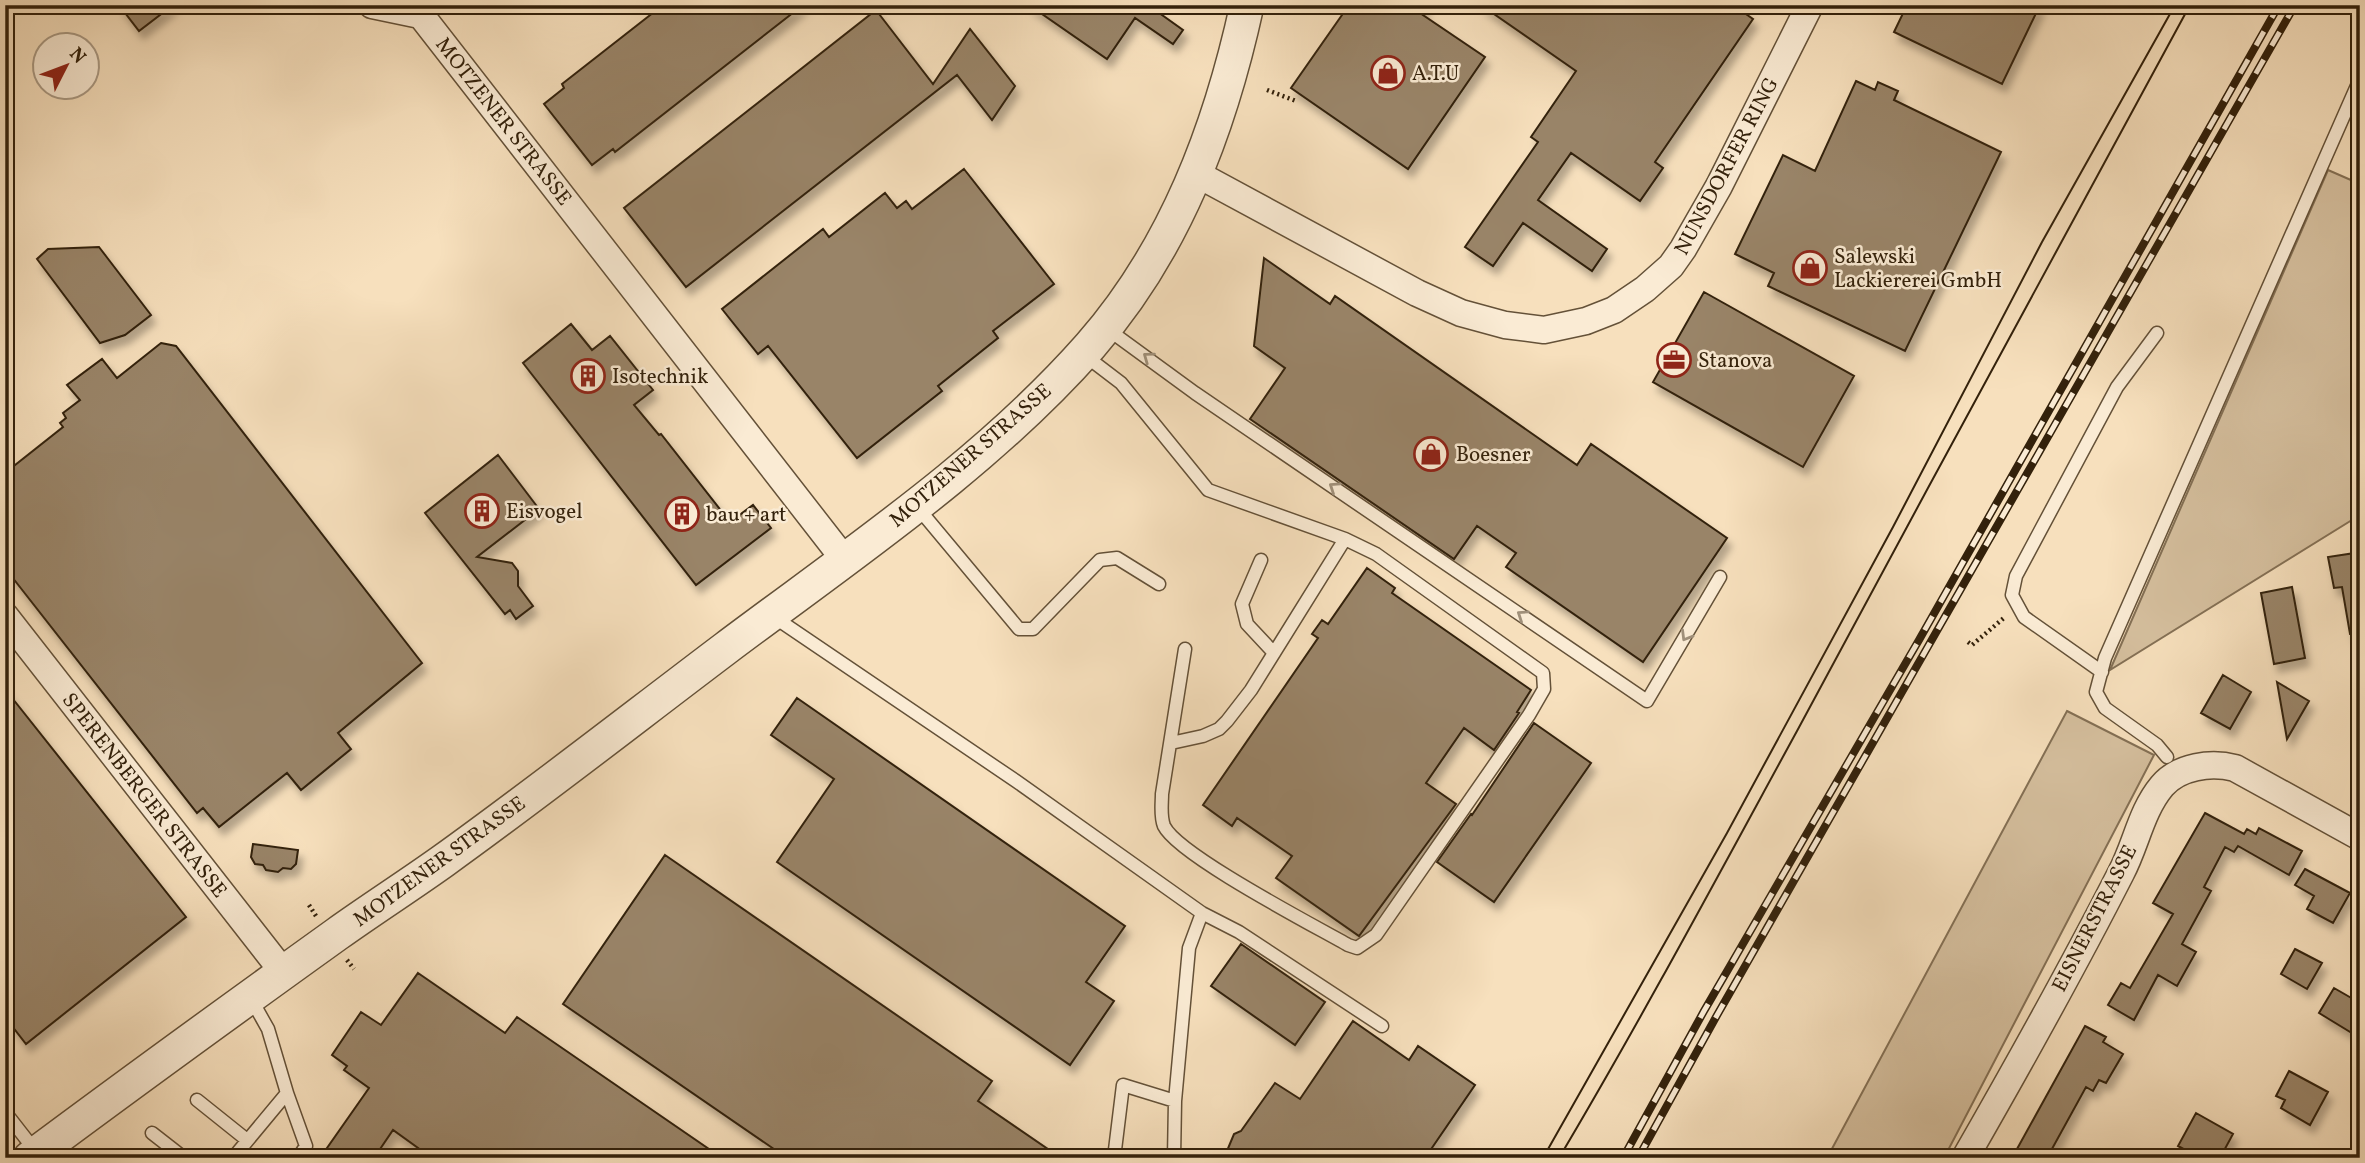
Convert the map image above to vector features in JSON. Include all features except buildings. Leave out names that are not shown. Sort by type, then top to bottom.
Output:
[{"type":"street","name":"MOTZENER STRASSE","points":[[372,5],[416,10],[844,559]]},
{"type":"street","name":"MOTZENER STRASSE","points":[[34,1155],[135,1079],[458,850],[916,505],[1013,424],[1083,354],[1105,327],[1149,265],[1177,216],[1197,174],[1238,50],[1247,5]]},
{"type":"street","name":"NUNSDORFER RING","points":[[1197,174],[1417,293],[1461,313],[1505,325],[1544,330],[1586,321],[1614,310],[1645,289],[1671,266],[1719,186],[1810,5]]},
{"type":"street","name":"SPERENBERGER STRASSE","points":[[5,616],[284,973]]},
{"type":"street","name":"EISNERSTRASSE","points":[[1965,1158],[2123,870],[2147,811],[2162,786],[2179,773],[2205,765],[2220,764],[2235,768],[2360,837]]},
{"type":"lane","points":[[2167,757],[2157,745],[2105,708],[2096,692],[2111,645],[2360,79]]},
{"type":"lane","points":[[1105,327],[1195,393],[1647,701],[1720,577]]},
{"type":"lane","points":[[2102,672],[2024,617],[2012,595],[2016,576],[2117,387],[2157,334]]},
{"type":"lane","points":[[1083,354],[1121,383],[1208,489],[1345,539],[1376,554],[1543,673],[1544,688],[1538,702],[1376,935],[1357,948],[1211,866],[1173,838],[1164,827],[1162,794],[1185,649]]},
{"type":"lane","points":[[916,505],[1019,629],[1033,629],[1100,559],[1116,558],[1159,584]]},
{"type":"lane","points":[[1171,743],[1203,736],[1219,729],[1251,690],[1345,539]]},
{"type":"lane","points":[[1261,560],[1242,604],[1247,624],[1275,653]]},
{"type":"lane","points":[[771,615],[1016,781],[1202,913],[1240,932],[1382,1026]]},
{"type":"lane","points":[[1174,1158],[1175,1101],[1189,948],[1202,913]]},
{"type":"lane","points":[[250,997],[268,1028],[306,1146],[298,1158]]},
{"type":"lane","points":[[1114,1158],[1123,1085],[1175,1101]]},
{"type":"lane","points":[[233,1158],[287,1093]]},
{"type":"lane","points":[[197,1100],[247,1140]]},
{"type":"lane","points":[[5,1112],[34,1155]]},
{"type":"lane","points":[[152,1133],[184,1158]]},
{"type":"path","points":[[1267,90],[1296,101]]},
{"type":"path","points":[[1968,642],[1972,645],[2018,606]]},
{"type":"shaded area","points":[[2328,170],[2360,184],[2360,515],[2110,670]]},
{"type":"shaded area","points":[[2067,711],[2154,755],[1944,1158],[1827,1158]]},
{"type":"tram line","points":[[1543,1158],[1727,833],[1893,527],[2042,242],[2175,5]]},
{"type":"tram line","points":[[1559,1158],[1709,892],[2190,5]]},
{"type":"railway","points":[[1623,1158],[1704,1011],[1919,640],[2279,5]]},
{"type":"railway","points":[[1638,1158],[2295,5]]},
{"type":"place","name":"A.T.U","points":[[1388,73]]},
{"type":"place","name":"Salewski Lackiererei GmbH","points":[[1810,268]]},
{"type":"place","name":"Stanova","points":[[1674,360]]},
{"type":"place","name":"Isotechnik","points":[[588,376]]},
{"type":"place","name":"Boesner","points":[[1431,454]]},
{"type":"place","name":"Eisvogel","points":[[482,511]]},
{"type":"place","name":"bau + art","points":[[682,514]]}]
